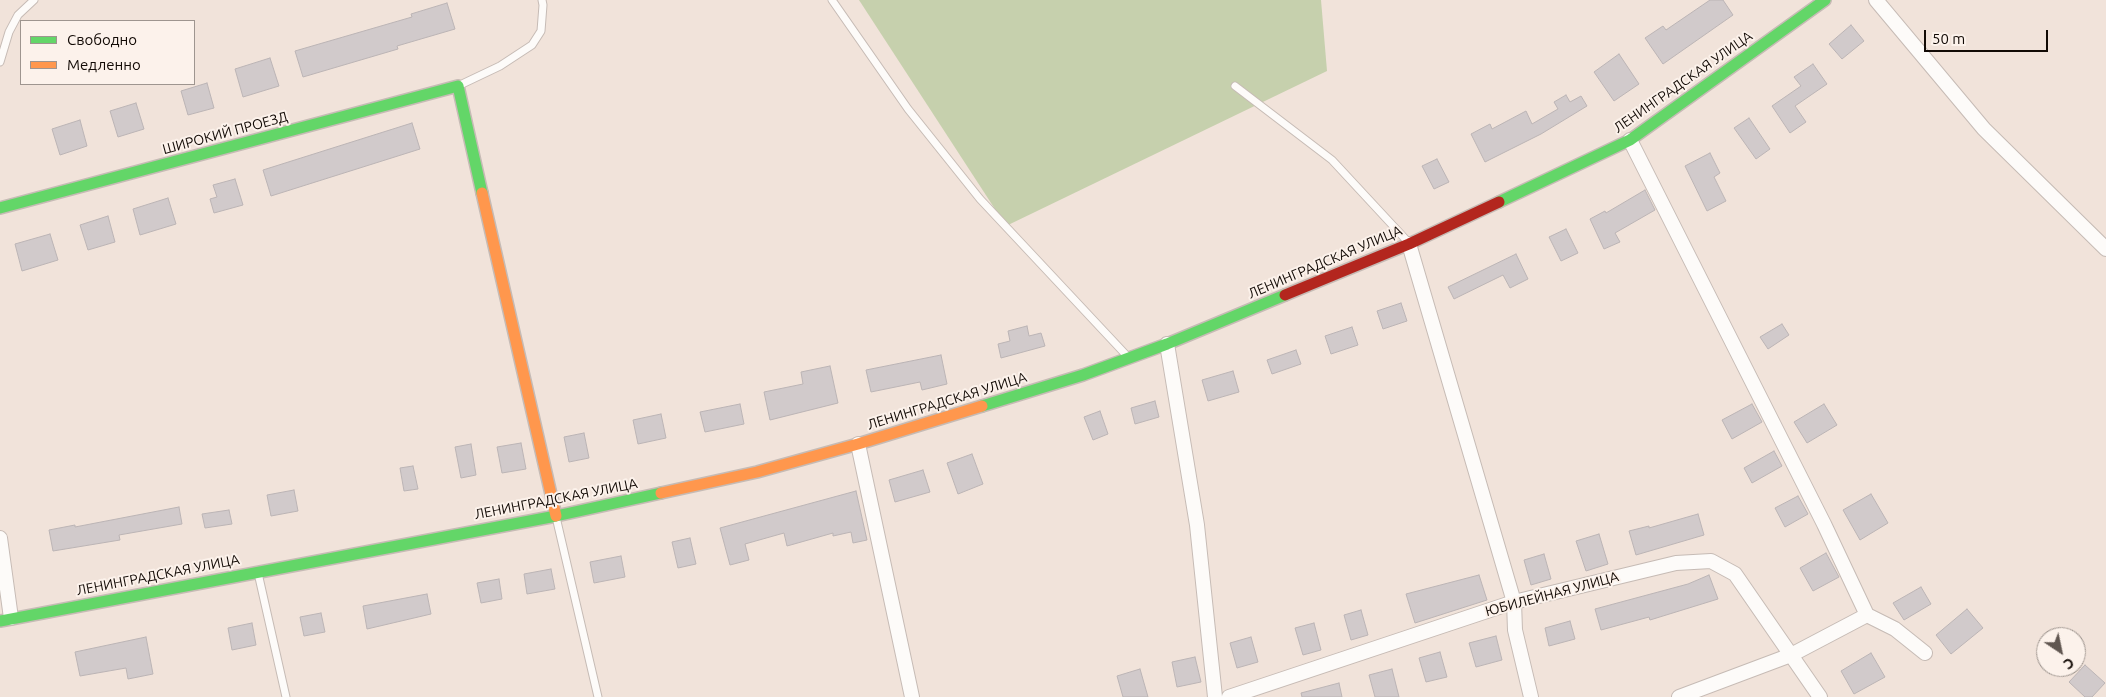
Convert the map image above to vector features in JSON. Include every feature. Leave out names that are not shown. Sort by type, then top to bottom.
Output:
[{"type":"street","name":"ЛЕНИНГРАДСКАЯ УЛИЦА","points":[[6,619],[556,516],[758,472],[858,444],[1083,375],[1167,344],[1409,244],[1630,140],[1825,0]]},
{"type":"street","points":[[1876,0],[1984,129],[2106,249]]},
{"type":"street","name":"ШИРОКИЙ ПРОЕЗД","points":[[0,208],[458,86]]},
{"type":"street","points":[[458,86],[556,516]]},
{"type":"street","points":[[1630,140],[1824,524],[1867,615],[1895,628],[1924,653]]},
{"type":"street","points":[[1409,244],[1514,602],[1515,630],[1532,697]]},
{"type":"street","points":[[1167,344],[1197,525],[1215,697]]},
{"type":"street","points":[[858,444],[912,697]]},
{"type":"street","points":[[0,538],[6,619]]},
{"type":"street","name":"ЮБИЛЕЙНАЯ УЛИЦА","points":[[1229,697],[1514,602],[1676,564],[1711,561],[1736,574],[1820,697]]},
{"type":"street","points":[[1679,697],[1791,655],[1867,615]]},
{"type":"lane","points":[[0,62],[9,32],[18,15],[34,0]]},
{"type":"lane","points":[[458,86],[500,66],[532,45],[541,31],[542,0]]},
{"type":"lane","points":[[832,0],[908,109],[980,199],[1128,357]]},
{"type":"lane","points":[[1235,86],[1332,160],[1409,244]]},
{"type":"lane","points":[[556,516],[598,697]]},
{"type":"lane","points":[[257,572],[286,697]]},
{"type":"green space","points":[[859,0],[1321,0],[1327,71],[1006,226]]},
{"type":"building","points":[[1710,0],[1723,0],[1733,15],[1663,64],[1645,38],[1663,26],[1666,30]]},
{"type":"building","points":[[447,3],[455,29],[397,46],[398,49],[303,77],[295,51],[412,17],[411,14]]},
{"type":"building","points":[[1851,25],[1864,41],[1842,59],[1829,44]]},
{"type":"building","points":[[1619,54],[1639,84],[1614,101],[1594,72]]},
{"type":"building","points":[[270,58],[279,86],[243,97],[235,69]]},
{"type":"building","points":[[1813,64],[1827,84],[1795,106],[1806,122],[1790,133],[1772,106],[1801,86],[1794,77]]},
{"type":"building","points":[[207,83],[214,108],[188,115],[181,91]]},
{"type":"building","points":[[1566,95],[1570,102],[1581,96],[1587,106],[1541,134],[1485,162],[1471,134],[1490,124],[1492,129],[1526,111],[1532,124],[1558,109],[1554,102]]},
{"type":"building","points":[[136,103],[144,129],[118,137],[110,111]]},
{"type":"building","points":[[1749,118],[1770,149],[1756,159],[1734,128]]},
{"type":"building","points":[[80,120],[87,146],[60,155],[52,129]]},
{"type":"building","points":[[412,123],[420,149],[271,196],[263,170]]},
{"type":"building","points":[[1710,153],[1720,173],[1714,177],[1726,201],[1707,211],[1685,166]]},
{"type":"building","points":[[1437,159],[1449,182],[1434,189],[1422,166]]},
{"type":"building","points":[[235,179],[243,205],[214,213],[210,199],[217,197],[213,185]]},
{"type":"building","points":[[1645,190],[1655,210],[1615,233],[1620,242],[1604,249],[1590,219],[1605,211],[1606,213]]},
{"type":"building","points":[[168,198],[176,224],[140,235],[133,209]]},
{"type":"building","points":[[108,216],[115,242],[88,250],[80,225]]},
{"type":"building","points":[[1566,229],[1578,253],[1561,261],[1549,237]]},
{"type":"building","points":[[50,234],[58,260],[22,271],[15,244]]},
{"type":"building","points":[[1516,254],[1528,279],[1510,288],[1503,275],[1454,299],[1448,287]]},
{"type":"building","points":[[1401,303],[1407,321],[1383,329],[1377,311]]},
{"type":"building","points":[[1782,324],[1789,335],[1768,349],[1760,337]]},
{"type":"building","points":[[1027,326],[1029,336],[1041,333],[1045,346],[1001,358],[998,344],[1010,341],[1008,331]]},
{"type":"building","points":[[1352,327],[1358,345],[1331,354],[1325,336]]},
{"type":"building","points":[[1296,350],[1301,364],[1272,374],[1267,360]]},
{"type":"building","points":[[941,355],[947,384],[922,390],[920,382],[871,392],[866,370]]},
{"type":"building","points":[[830,366],[838,403],[770,420],[764,392],[803,384],[801,372]]},
{"type":"building","points":[[1233,371],[1239,392],[1208,401],[1202,380]]},
{"type":"building","points":[[1155,401],[1159,417],[1135,424],[1131,408]]},
{"type":"building","points":[[740,404],[744,424],[705,432],[700,412]]},
{"type":"building","points":[[1752,404],[1762,422],[1732,439],[1722,420]]},
{"type":"building","points":[[1824,404],[1837,425],[1807,443],[1794,422]]},
{"type":"building","points":[[1100,411],[1108,434],[1093,440],[1084,417]]},
{"type":"building","points":[[661,414],[666,438],[638,444],[633,420]]},
{"type":"building","points":[[584,433],[589,458],[569,462],[564,437]]},
{"type":"building","points":[[521,443],[526,469],[502,473],[497,447]]},
{"type":"building","points":[[471,444],[476,475],[461,478],[455,447]]},
{"type":"building","points":[[1774,451],[1782,466],[1752,483],[1744,468]]},
{"type":"building","points":[[972,454],[983,484],[958,494],[947,463]]},
{"type":"building","points":[[413,466],[418,489],[404,491],[400,468]]},
{"type":"building","points":[[923,470],[930,492],[895,502],[889,480]]},
{"type":"building","points":[[294,490],[298,511],[271,516],[267,495]]},
{"type":"building","points":[[856,491],[867,540],[853,543],[851,532],[833,536],[833,533],[787,546],[784,533],[745,544],[749,560],[730,565],[720,528]]},
{"type":"building","points":[[1871,494],[1888,523],[1860,540],[1843,510]]},
{"type":"building","points":[[1798,496],[1808,514],[1785,527],[1775,508]]},
{"type":"building","points":[[179,507],[182,524],[119,535],[120,540],[53,551],[49,530],[75,525],[75,527]]},
{"type":"building","points":[[229,510],[232,524],[205,528],[202,514]]},
{"type":"building","points":[[1698,514],[1704,535],[1636,555],[1629,531],[1649,526],[1649,528]]},
{"type":"building","points":[[1599,534],[1608,564],[1586,571],[1576,541]]},
{"type":"building","points":[[690,538],[696,564],[678,568],[672,542]]},
{"type":"building","points":[[1826,553],[1839,577],[1813,591],[1800,568]]},
{"type":"building","points":[[1544,554],[1551,579],[1531,585],[1524,560]]},
{"type":"building","points":[[621,556],[625,577],[594,583],[590,562]]},
{"type":"building","points":[[551,569],[555,589],[527,594],[524,574]]},
{"type":"building","points":[[1479,575],[1487,600],[1415,623],[1406,594]]},
{"type":"building","points":[[1709,575],[1718,599],[1650,620],[1649,617],[1601,630],[1595,609],[1688,584]]},
{"type":"building","points":[[499,579],[502,599],[481,603],[477,583]]},
{"type":"building","points":[[1921,587],[1931,604],[1904,620],[1893,603]]},
{"type":"building","points":[[427,594],[431,614],[367,629],[363,606]]},
{"type":"building","points":[[1967,609],[1983,628],[1951,654],[1936,635]]},
{"type":"building","points":[[1361,610],[1368,635],[1351,640],[1344,615]]},
{"type":"building","points":[[321,613],[325,632],[304,636],[300,617]]},
{"type":"building","points":[[1570,621],[1575,639],[1549,646],[1545,628]]},
{"type":"building","points":[[252,623],[256,645],[232,650],[228,628]]},
{"type":"building","points":[[1314,623],[1321,650],[1303,655],[1295,628]]},
{"type":"building","points":[[1496,636],[1502,660],[1476,667],[1469,643]]},
{"type":"building","points":[[146,637],[153,674],[128,679],[126,668],[80,676],[75,652]]},
{"type":"building","points":[[1251,637],[1258,662],[1237,668],[1230,643]]},
{"type":"building","points":[[1440,652],[1447,677],[1426,682],[1419,658]]},
{"type":"building","points":[[1871,653],[1885,677],[1854,694],[1841,671]]},
{"type":"building","points":[[1195,657],[1201,682],[1177,687],[1172,662]]},
{"type":"building","points":[[2086,666],[2105,683],[2092,697],[2085,697],[2069,682],[2074,677],[2086,677]]},
{"type":"building","points":[[1140,669],[1148,697],[1123,697],[1117,676]]},
{"type":"building","points":[[1392,669],[1399,697],[1375,697],[1369,675]]},
{"type":"building","points":[[1339,683],[1342,697],[1302,697],[1301,693]]},
{"type":"traffic: fast","points":[[1499,202],[1630,140],[1825,0]]},
{"type":"traffic: fast","points":[[0,208],[458,86],[482,193]]},
{"type":"traffic: fast","points":[[982,406],[1083,375],[1167,344],[1285,295]]},
{"type":"traffic: fast","points":[[0,621],[556,516],[661,493]]},
{"type":"traffic: slow","points":[[482,193],[556,516]]},
{"type":"traffic: slow","points":[[661,493],[757,472],[858,444],[982,406]]},
{"type":"traffic: jam","points":[[1285,295],[1409,244],[1499,202]]}]
